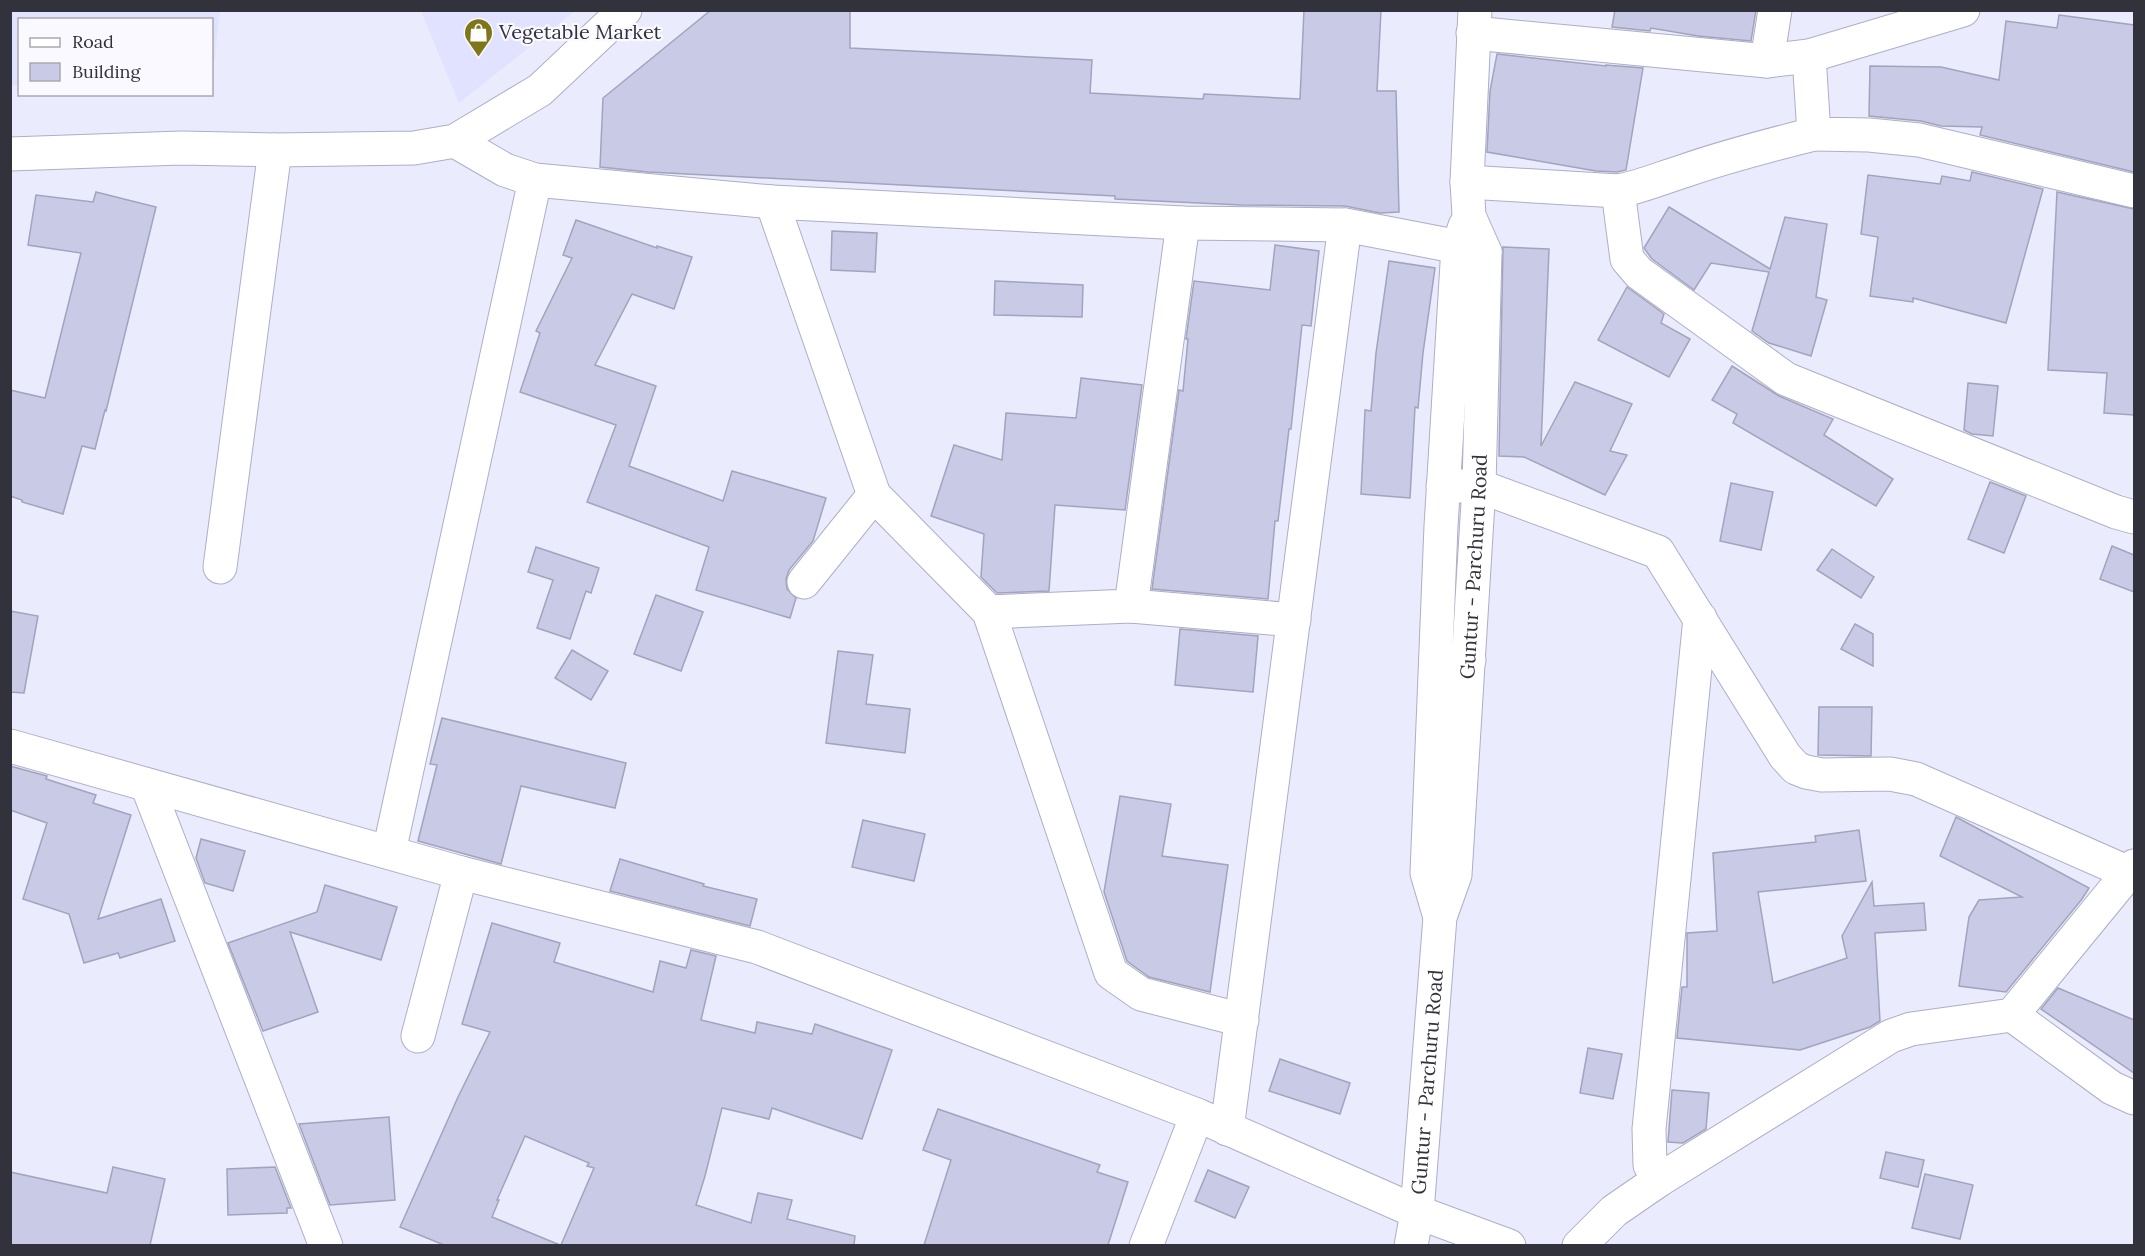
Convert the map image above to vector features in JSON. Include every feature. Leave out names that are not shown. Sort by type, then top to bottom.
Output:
[{"type":"street","points":[[10,137],[177,130],[271,133],[410,131],[451,124],[536,73],[603,10]]},
{"type":"street","points":[[10,154],[182,148],[276,150],[414,148],[455,141],[540,90],[626,10]]},
{"type":"street","points":[[1767,61],[1775,10]]},
{"type":"street","points":[[1474,22],[1767,61],[1809,56],[1963,10]]},
{"type":"street","name":"Guntur - Parchuru Road","points":[[1411,1245],[1417,1212],[1440,917],[1455,875],[1479,486],[1472,249],[1467,182],[1474,22]]},
{"type":"street","points":[[1809,56],[1814,134]]},
{"type":"street","points":[[1467,182],[1618,191],[1637,188],[1756,148],[1814,134],[1869,135],[1919,140],[2134,191]]},
{"type":"street","points":[[455,141],[505,170],[535,180],[772,202],[1183,223],[1345,225],[1472,249]]},
{"type":"street","points":[[220,567],[276,150]]},
{"type":"street","points":[[389,852],[535,180]]},
{"type":"street","points":[[1618,191],[1627,259],[1640,273],[1786,379],[2116,512],[2134,517]]},
{"type":"street","points":[[772,202],[874,495],[989,612],[1111,973],[1141,994],[1242,1020]]},
{"type":"street","points":[[1131,606],[1183,223]]},
{"type":"street","points":[[1227,1129],[1345,225]]},
{"type":"street","name":"Guntur - Parchuru Road","points":[[1440,917],[1427,873],[1443,486],[1472,249]]},
{"type":"street","points":[[1443,486],[1479,486],[1658,552],[1785,756],[1796,768],[1822,775],[1890,774],[1916,779],[2132,870],[2012,1015],[1911,1029],[1891,1036],[1659,1180],[1614,1211],[1578,1245]]},
{"type":"street","points":[[804,582],[874,495]]},
{"type":"street","points":[[989,612],[1131,606],[1294,620]]},
{"type":"street","points":[[1659,1180],[1650,1165],[1649,1129],[1700,618]]},
{"type":"street","points":[[1436,658],[1468,660]]},
{"type":"street","points":[[10,747],[461,873],[757,947],[1197,1115],[1417,1212],[1509,1245]]},
{"type":"street","points":[[147,785],[326,1245]]},
{"type":"street","points":[[418,1036],[461,873]]},
{"type":"street","points":[[2012,1015],[2112,1088],[2134,1098]]},
{"type":"street","points":[[1146,1245],[1197,1115]]},
{"type":"shaded area","points":[[10,11],[220,11],[214,63],[213,18],[18,18],[18,85],[11,86]]},
{"type":"shaded area","name":"Vegetable Market","points":[[421,11],[575,11],[459,103]]},
{"type":"building","points":[[711,10],[850,10],[850,48],[1092,60],[1090,93],[1203,99],[1204,94],[1300,99],[1304,10],[1381,10],[1377,91],[1396,91],[1399,212],[1380,213],[1345,206],[1241,205],[1115,199],[1115,196],[648,172],[600,167],[603,98]]},
{"type":"building","points":[[1615,10],[1756,10],[1751,41],[1698,36],[1651,28],[1650,31],[1612,27]]},
{"type":"building","points":[[2059,15],[2134,25],[2134,172],[1980,135],[1982,127],[1941,126],[1921,121],[1869,116],[1870,66],[1941,67],[1999,80],[2006,21],[2057,28]]},
{"type":"building","points":[[1497,54],[1643,68],[1626,170],[1596,171],[1487,152],[1490,91]]},
{"type":"building","points":[[1972,172],[2043,189],[2006,323],[1913,298],[1913,302],[1870,296],[1878,237],[1861,234],[1868,175],[1940,184],[1942,176],[1970,181]]},
{"type":"building","points":[[96,192],[156,207],[95,449],[82,446],[63,514],[22,502],[10,496],[10,390],[45,398],[81,253],[28,245],[36,195],[93,202]]},
{"type":"building","points":[[2057,192],[2134,209],[2134,415],[2104,413],[2107,373],[2048,370]]},
{"type":"building","points":[[1669,207],[1770,269],[1785,217],[1827,224],[1816,297],[1827,300],[1811,356],[1769,343],[1752,331],[1769,272],[1711,263],[1694,290],[1652,259],[1644,248]]},
{"type":"building","points":[[576,220],[657,248],[657,246],[692,257],[674,309],[632,294],[595,365],[656,386],[629,466],[723,501],[732,471],[826,498],[813,541],[789,570],[786,579],[787,589],[796,598],[790,618],[696,590],[709,547],[587,502],[616,425],[520,392],[540,333],[536,331],[572,258],[563,255]]},
{"type":"building","points":[[832,231],[877,233],[875,272],[831,270]]},
{"type":"building","points":[[1275,245],[1319,251],[1311,326],[1302,325],[1291,429],[1289,429],[1278,521],[1275,521],[1268,599],[1152,589],[1179,390],[1183,391],[1188,339],[1186,339],[1194,281],[1270,290]]},
{"type":"building","points":[[1503,247],[1549,249],[1541,446],[1575,382],[1632,404],[1610,451],[1627,455],[1605,495],[1524,457],[1499,456]]},
{"type":"building","points":[[1389,261],[1435,268],[1418,408],[1415,407],[1410,498],[1361,494],[1365,410],[1371,411],[1376,353]]},
{"type":"building","points":[[995,281],[1083,285],[1082,317],[994,315]]},
{"type":"building","points":[[1627,287],[1664,314],[1661,323],[1690,339],[1669,377],[1598,340]]},
{"type":"building","points":[[1732,366],[1779,396],[1833,419],[1824,435],[1893,479],[1876,506],[1733,423],[1737,414],[1712,400]]},
{"type":"building","points":[[1081,378],[1142,385],[1125,510],[1055,505],[1049,591],[997,593],[981,577],[984,534],[931,516],[954,445],[1002,460],[1006,413],[1076,418]]},
{"type":"building","points":[[1968,383],[1998,386],[1993,436],[1972,434],[1964,430]]},
{"type":"building","points":[[1990,482],[2026,496],[2004,553],[1968,539]]},
{"type":"building","points":[[1731,483],[1773,492],[1761,550],[1720,541]]},
{"type":"building","points":[[2112,546],[2134,555],[2134,592],[2100,579]]},
{"type":"building","points":[[536,547],[599,568],[591,593],[586,591],[570,639],[537,628],[553,580],[528,572]]},
{"type":"building","points":[[1832,549],[1874,577],[1861,598],[1817,570]]},
{"type":"building","points":[[656,595],[703,612],[681,671],[634,654]]},
{"type":"building","points":[[10,611],[38,616],[24,693],[10,692]]},
{"type":"building","points":[[1855,624],[1873,634],[1873,666],[1841,649]]},
{"type":"building","points":[[1180,629],[1258,636],[1253,692],[1175,685]]},
{"type":"building","points":[[572,650],[608,671],[591,700],[555,678]]},
{"type":"building","points":[[838,651],[873,655],[866,704],[910,709],[905,753],[826,743]]},
{"type":"building","points":[[1819,707],[1872,707],[1871,756],[1818,755]]},
{"type":"building","points":[[442,718],[626,763],[615,808],[521,786],[501,864],[418,841],[437,765],[430,764]]},
{"type":"building","points":[[10,766],[47,776],[46,779],[96,795],[93,803],[131,815],[98,919],[161,899],[175,941],[120,958],[118,953],[84,963],[69,914],[23,899],[47,823],[10,810]]},
{"type":"building","points":[[1120,796],[1171,804],[1162,856],[1228,865],[1210,992],[1149,977],[1127,961],[1104,892]]},
{"type":"building","points":[[1956,817],[2089,888],[2006,992],[1959,986],[1969,917],[1979,900],[2022,897],[1940,856]]},
{"type":"building","points":[[863,820],[925,834],[914,881],[852,867]]},
{"type":"building","points":[[1859,830],[1866,881],[1758,892],[1773,983],[1847,958],[1842,936],[1872,882],[1874,906],[1924,903],[1926,930],[1875,933],[1880,1021],[1870,1027],[1800,1050],[1677,1038],[1682,987],[1687,987],[1687,933],[1717,931],[1713,853],[1816,842],[1815,836]]},
{"type":"building","points":[[201,839],[245,851],[233,891],[205,883],[196,858]]},
{"type":"building","points":[[620,859],[704,884],[703,886],[757,899],[750,926],[610,891]]},
{"type":"building","points":[[325,885],[397,907],[381,960],[290,932],[318,1012],[263,1031],[228,943],[317,912]]},
{"type":"building","points":[[492,923],[560,943],[554,962],[653,992],[660,961],[686,968],[691,950],[716,956],[701,1020],[755,1033],[757,1022],[812,1034],[815,1024],[892,1050],[862,1139],[772,1108],[769,1119],[722,1108],[696,1205],[751,1223],[758,1193],[792,1200],[787,1219],[855,1236],[854,1245],[561,1245],[594,1168],[587,1166],[589,1163],[525,1136],[492,1217],[560,1245],[444,1245],[400,1227],[458,1097],[490,1032],[462,1024]]},
{"type":"building","points":[[2058,988],[2134,1020],[2134,1073],[2041,1009]]},
{"type":"building","points":[[1588,1048],[1622,1054],[1613,1099],[1580,1093]]},
{"type":"building","points":[[1280,1059],[1350,1083],[1340,1114],[1269,1091]]},
{"type":"building","points":[[1672,1090],[1709,1093],[1706,1129],[1683,1143],[1668,1142]]},
{"type":"building","points":[[938,1109],[1100,1165],[1097,1172],[1128,1182],[1108,1245],[924,1245],[951,1160],[923,1150]]},
{"type":"building","points":[[389,1117],[395,1200],[330,1205],[299,1124]]},
{"type":"building","points":[[1886,1152],[1924,1160],[1918,1187],[1880,1178]]},
{"type":"building","points":[[113,1167],[165,1179],[150,1245],[10,1245],[10,1172],[107,1193]]},
{"type":"building","points":[[275,1167],[291,1208],[287,1208],[287,1213],[228,1215],[227,1169]]},
{"type":"building","points":[[1208,1170],[1249,1187],[1235,1218],[1195,1201]]},
{"type":"building","points":[[1925,1174],[1973,1185],[1960,1239],[1912,1228]]},
{"type":"place","name":"Vegetable Market","points":[[478,58]]}]
